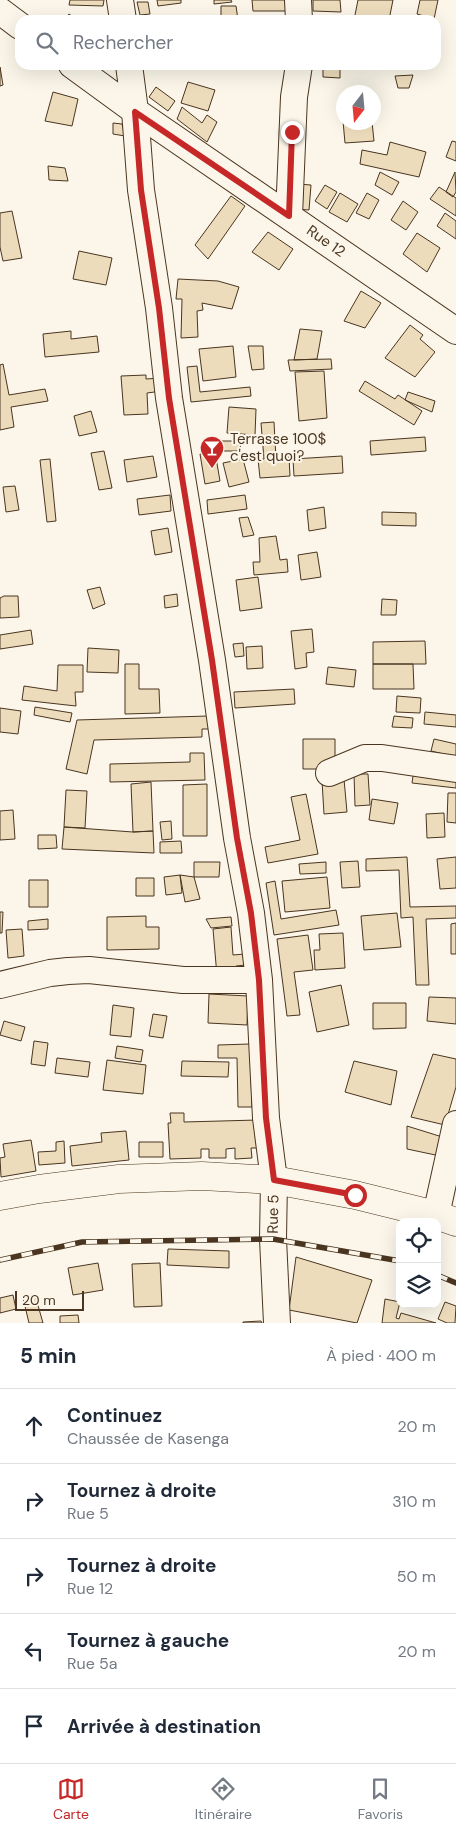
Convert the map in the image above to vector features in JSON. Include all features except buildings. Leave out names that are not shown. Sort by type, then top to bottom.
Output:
[{"type":"main road","points":[[0,1196],[38,1189],[119,1179],[202,1176],[274,1180],[355,1195],[446,1218]]},
{"type":"street","points":[[120,0],[122,15]]},
{"type":"street","points":[[298,0],[299,15]]},
{"type":"street","points":[[0,11],[15,22]]},
{"type":"street","name":"Rue 12","points":[[79,70],[135,112],[456,331]]},
{"type":"street","name":"Rue 5","points":[[130,70],[141,190],[159,308],[169,398],[212,660],[237,838],[251,913],[259,980],[266,1118],[274,1180],[273,1239],[277,1323]]},
{"type":"street","points":[[289,216],[294,96],[298,70]]},
{"type":"street","points":[[329,774],[365,758],[382,758],[456,769]]},
{"type":"street","points":[[0,985],[50,973],[89,970],[183,980],[259,980]]},
{"type":"street","points":[[446,1218],[456,1124]]},
{"type":"railway","points":[[0,1260],[82,1242],[273,1239],[396,1260]]},
{"type":"railway","points":[[441,1277],[456,1283]]},
{"type":"place","name":"Terrasse 100$ c'est quoi?","points":[[212,469]]},
{"type":"route","points":[[292,132],[289,216],[135,112],[141,190],[159,308],[169,398],[212,660],[237,838],[251,913],[259,980],[266,1118],[274,1180],[355,1195]]}]
